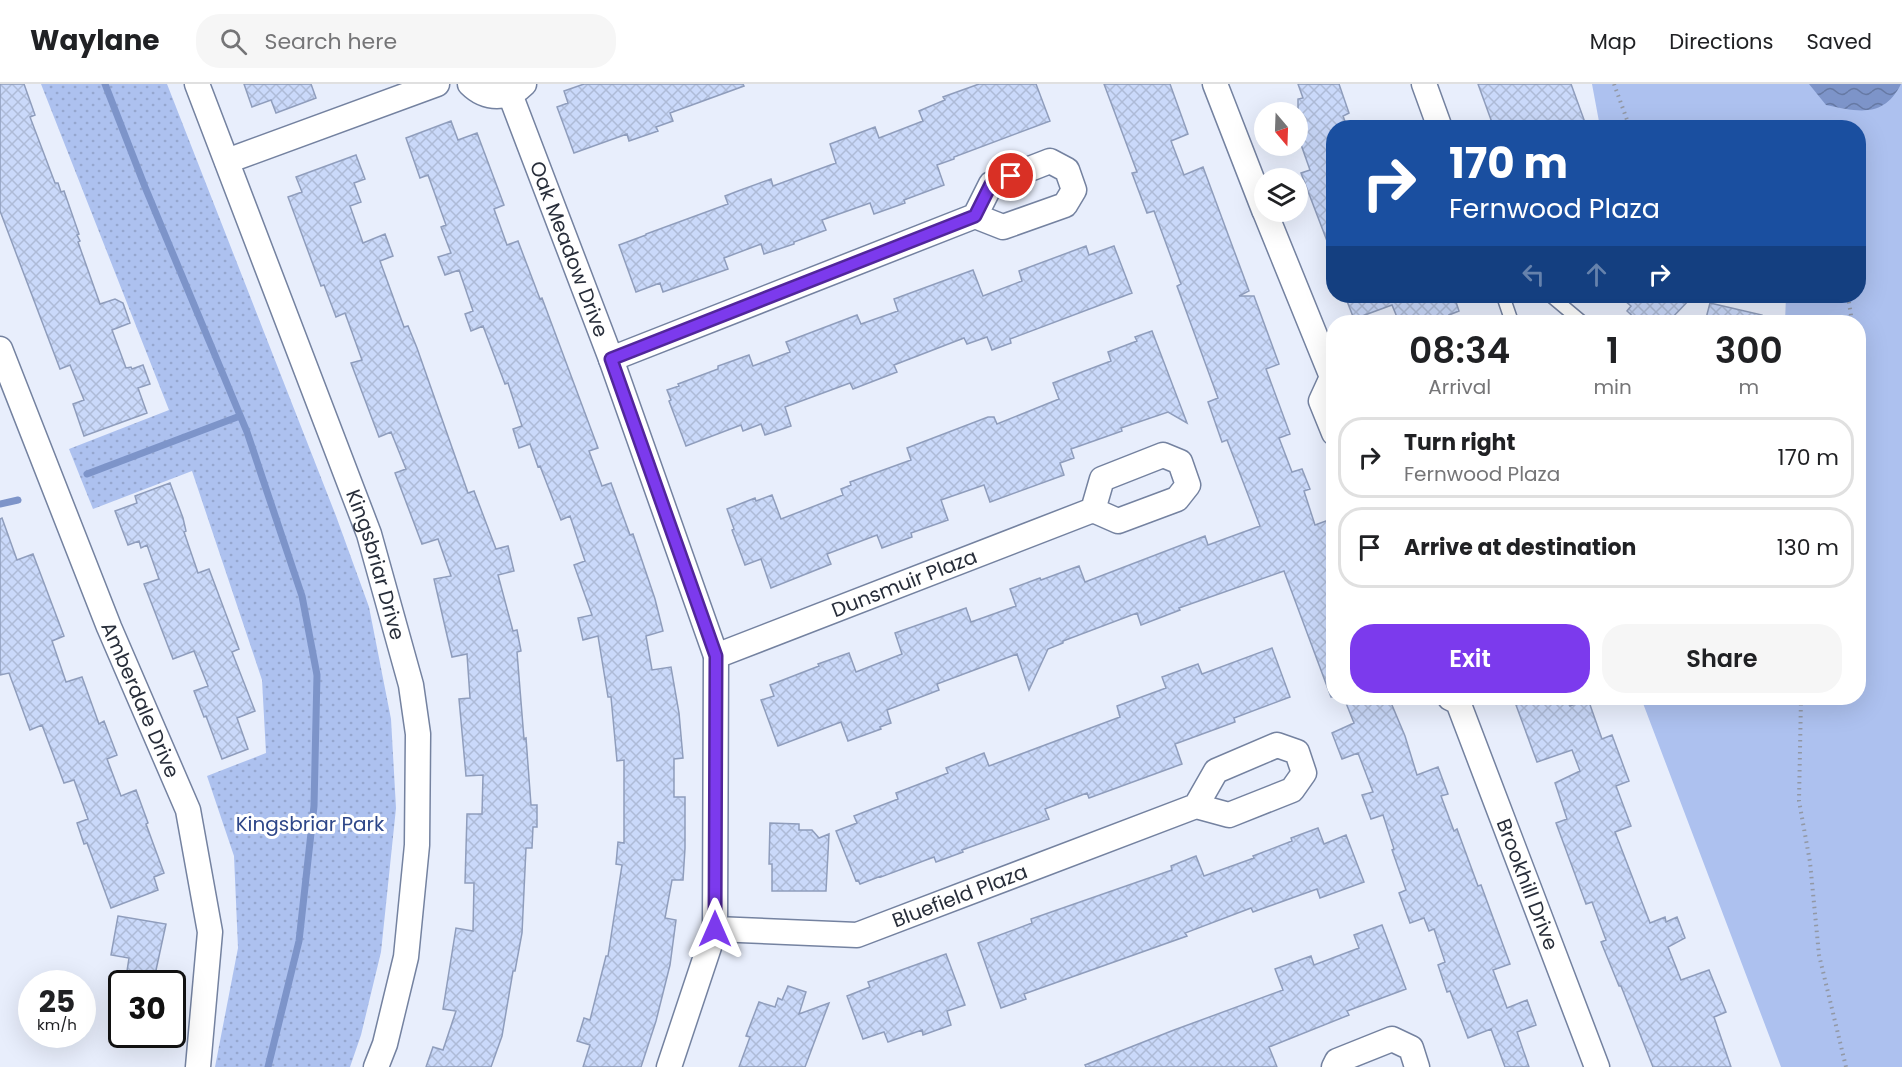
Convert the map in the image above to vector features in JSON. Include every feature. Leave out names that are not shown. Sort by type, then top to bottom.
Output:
[{"type":"street","name":"Kingsbriar Drive","points":[[197,84],[369,534],[411,685],[418,734],[417,845],[406,957],[385,1044],[376,1067]]},
{"type":"street","points":[[227,161],[437,84]]},
{"type":"street","points":[[470,84],[477,91],[490,96],[517,89]]},
{"type":"street","points":[[1215,84],[1254,183]]},
{"type":"street","points":[[1424,84],[1437,120]]},
{"type":"street","name":"Oak Meadow Drive","points":[[517,89],[716,656],[715,929],[669,1067]]},
{"type":"street","points":[[611,359],[975,216]]},
{"type":"street","points":[[1270,222],[1326,360]]},
{"type":"street","name":"Amberdale Drive","points":[[0,348],[108,627],[188,810],[210,932],[198,1067]]},
{"type":"street","points":[[1326,389],[1320,400],[1326,414]]},
{"type":"street","name":"Dunsmuir Plaza","points":[[716,656],[1093,510]]},
{"type":"street","name":"Brookhill Drive","points":[[1459,705],[1597,1067]]},
{"type":"street","name":"Bluefield Plaza","points":[[715,929],[857,935],[1196,806]]},
{"type":"street","points":[[1334,1067],[1337,1061],[1392,1039],[1411,1048],[1417,1067]]},
{"type":"lane","points":[[1559,303],[1574,315]]},
{"type":"path","points":[[1614,84],[1627,120]]},
{"type":"path","points":[[1800,705],[1799,801],[1810,862],[1819,955],[1846,1067]]},
{"type":"green space","name":"Kingsbriar Park","points":[[41,84],[167,84],[336,516],[369,607],[391,719],[396,808],[381,952],[361,1035],[350,1067],[215,1067],[238,948],[234,856],[207,776],[266,753],[262,680],[192,471],[93,509],[69,449],[169,410]]},
{"type":"green space","points":[[1592,84],[1902,84],[1902,1067],[1781,1067],[1644,705],[1866,705],[1866,315],[1785,315],[1786,303],[1866,303],[1866,120],[1599,120]]},
{"type":"water","points":[[1809,84],[1901,84],[1887,103],[1870,110],[1860,110],[1826,105]]},
{"type":"building","points":[[0,84],[24,84],[35,115],[30,117],[55,183],[58,183],[61,192],[64,191],[79,234],[77,235],[80,241],[78,242],[100,304],[115,299],[123,303],[130,323],[112,330],[126,368],[131,367],[132,369],[143,365],[150,384],[138,388],[147,413],[84,436],[73,404],[84,400],[70,365],[60,369],[0,211]]},
{"type":"building","points":[[244,84],[311,84],[316,98],[276,113],[271,100],[252,107]]},
{"type":"building","points":[[584,84],[743,84],[744,86],[670,113],[673,121],[656,127],[658,131],[629,141],[627,134],[574,153],[557,107],[568,103],[564,91]]},
{"type":"building","points":[[979,84],[1036,84],[1050,121],[937,165],[944,185],[904,200],[905,203],[874,214],[870,203],[822,220],[826,230],[794,242],[794,244],[764,254],[761,244],[724,258],[728,269],[663,292],[660,283],[636,292],[619,245],[728,204],[725,196],[738,191],[771,179],[773,186],[836,163],[830,144],[875,127],[879,138],[923,121],[919,111],[945,100],[943,97]]},
{"type":"building","points":[[1104,84],[1170,84],[1188,134],[1171,141],[1184,175],[1203,167],[1249,291],[1239,296],[1254,296],[1279,364],[1266,369],[1290,434],[1279,438],[1292,472],[1302,469],[1310,489],[1304,491],[1315,525],[1326,521],[1326,684],[1284,571],[1179,608],[1180,610],[1141,625],[1137,613],[1063,641],[1048,649],[1029,690],[1017,654],[937,684],[939,690],[887,710],[891,723],[880,727],[881,729],[848,741],[841,722],[778,746],[761,700],[774,696],[770,685],[849,653],[856,672],[902,654],[895,633],[966,608],[971,622],[1016,606],[1010,589],[1040,578],[1041,580],[1079,566],[1085,582],[1205,536],[1208,545],[1260,526],[1227,440],[1222,442],[1208,402],[1218,398],[1177,286],[1181,284],[1154,211],[1147,213],[1132,173],[1137,172]]},
{"type":"building","points":[[1298,84],[1339,84],[1349,113],[1343,116],[1344,120],[1326,120],[1326,238],[1308,191],[1308,171],[1310,170],[1305,156],[1308,156],[1308,102],[1298,102],[1298,99],[1303,98]]},
{"type":"building","points":[[1478,84],[1571,84],[1584,120],[1491,120]]},
{"type":"building","points":[[451,121],[458,140],[477,133],[504,205],[494,209],[507,245],[518,241],[540,299],[542,298],[598,448],[589,451],[602,486],[611,483],[630,535],[633,534],[655,599],[663,631],[646,636],[652,670],[671,667],[679,713],[683,758],[674,759],[674,797],[685,797],[683,880],[672,880],[665,918],[676,920],[670,965],[656,1021],[641,1067],[583,1067],[590,1045],[577,1041],[584,1018],[590,1020],[606,956],[608,956],[622,865],[616,864],[618,842],[624,843],[624,760],[617,761],[611,697],[608,697],[598,636],[583,640],[578,618],[592,615],[574,565],[585,561],[570,516],[561,520],[530,444],[519,448],[513,429],[522,426],[508,383],[505,384],[483,326],[471,331],[465,314],[473,311],[459,270],[445,275],[438,257],[451,253],[441,227],[446,225],[428,175],[420,178],[406,138]]},
{"type":"building","points":[[356,155],[365,179],[354,183],[361,202],[350,206],[363,243],[385,234],[393,256],[380,261],[404,327],[408,326],[417,348],[468,493],[474,491],[496,549],[508,546],[514,571],[498,575],[513,631],[517,630],[521,651],[517,652],[524,739],[526,738],[531,805],[537,805],[537,827],[533,827],[532,848],[526,848],[522,933],[502,1036],[491,1067],[426,1067],[433,1047],[443,1050],[456,1011],[443,1009],[456,928],[473,931],[474,883],[465,883],[467,814],[482,814],[483,775],[466,776],[459,699],[470,698],[467,654],[452,657],[434,579],[451,576],[438,539],[422,544],[395,473],[406,469],[391,432],[379,437],[351,363],[362,360],[345,313],[336,317],[324,285],[321,286],[288,197],[302,192],[296,177]]},
{"type":"building","points":[[1086,246],[1089,255],[1114,246],[1132,293],[1010,339],[1011,343],[992,350],[987,337],[967,344],[964,338],[894,365],[897,372],[853,389],[850,383],[785,407],[791,426],[765,435],[761,424],[743,431],[741,425],[686,446],[667,390],[679,386],[678,384],[749,355],[753,366],[790,352],[786,342],[857,315],[861,324],[898,311],[894,299],[973,270],[983,296],[1022,281],[1019,271]]},
{"type":"building","points":[[1348,303],[1456,303],[1459,311],[1449,315],[1396,315],[1392,305],[1365,315],[1352,315]]},
{"type":"building","points":[[1627,303],[1686,303],[1675,315],[1631,315],[1627,311],[1631,306]]},
{"type":"building","points":[[1710,303],[1762,315],[1707,315]]},
{"type":"building","points":[[1152,331],[1187,423],[1168,412],[1121,428],[1122,431],[1071,449],[1074,458],[1060,463],[1064,475],[990,502],[984,485],[941,500],[948,520],[911,533],[912,537],[882,548],[877,535],[827,554],[831,564],[771,588],[761,559],[745,565],[727,509],[755,498],[756,501],[772,495],[781,519],[843,495],[841,489],[851,485],[850,482],[911,460],[907,448],[988,417],[994,417],[997,424],[1059,399],[1053,383],[1111,361],[1108,352],[1137,341],[1135,337]]},
{"type":"building","points":[[170,483],[183,518],[186,531],[184,532],[198,573],[209,569],[239,649],[232,652],[255,711],[237,718],[248,749],[222,759],[194,691],[208,686],[194,651],[173,659],[144,584],[159,579],[147,545],[141,548],[139,541],[128,545],[115,511],[137,503],[135,496]]},
{"type":"building","points":[[2,518],[17,560],[33,554],[64,636],[52,641],[66,682],[82,677],[99,724],[104,721],[117,755],[107,759],[121,796],[136,790],[164,873],[154,877],[158,890],[111,908],[87,843],[84,844],[77,823],[88,819],[74,780],[64,783],[42,725],[30,730],[9,673],[0,675],[0,519]]},
{"type":"building","points":[[1272,648],[1290,697],[1234,718],[1235,722],[1175,744],[1182,764],[1089,798],[1087,793],[1045,809],[1049,819],[962,850],[963,852],[936,862],[934,857],[860,884],[858,880],[856,881],[836,831],[857,823],[854,816],[898,799],[896,793],[948,773],[946,768],[984,753],[989,766],[1120,717],[1117,706],[1166,688],[1162,677],[1198,664],[1202,674]]},
{"type":"building","points":[[1347,705],[1392,705],[1405,736],[1417,775],[1438,767],[1448,794],[1441,796],[1454,831],[1457,829],[1478,886],[1481,885],[1510,964],[1493,970],[1507,1008],[1527,1000],[1536,1025],[1517,1032],[1529,1067],[1505,1067],[1491,1029],[1468,1038],[1450,991],[1447,992],[1438,965],[1445,962],[1434,929],[1429,931],[1424,918],[1410,923],[1399,893],[1406,890],[1383,815],[1371,819],[1362,795],[1373,792],[1358,753],[1342,759],[1332,733],[1354,723]]},
{"type":"building","points":[[1516,705],[1590,705],[1602,739],[1612,735],[1629,781],[1616,786],[1631,826],[1615,832],[1650,923],[1665,917],[1666,922],[1677,917],[1685,938],[1668,947],[1681,980],[1709,970],[1726,1012],[1714,1017],[1731,1067],[1653,1067],[1601,942],[1606,940],[1592,902],[1586,904],[1556,823],[1567,819],[1555,783],[1580,771],[1572,750],[1537,762]]},
{"type":"building","points":[[770,823],[799,824],[799,830],[812,830],[819,838],[829,834],[826,891],[772,891],[772,864],[769,864]]},
{"type":"building","points":[[1318,828],[1324,844],[1346,835],[1364,882],[1320,898],[1317,889],[1253,912],[1251,908],[1185,933],[1187,936],[1024,994],[1026,999],[1001,1008],[978,943],[1032,923],[1031,919],[1172,870],[1171,866],[1196,856],[1204,876],[1254,858],[1253,856],[1292,841],[1291,838]]},
{"type":"building","points":[[118,916],[166,924],[156,970],[127,970],[129,958],[111,955]]},
{"type":"building","points":[[1382,925],[1406,989],[1347,1011],[1349,1015],[1269,1047],[1277,1067],[1086,1067],[1085,1065],[1283,990],[1275,969],[1311,956],[1314,965],[1359,948],[1354,935]]},
{"type":"building","points":[[946,954],[965,1005],[947,1011],[951,1025],[923,1035],[922,1030],[888,1042],[884,1032],[863,1039],[847,996],[870,987],[868,982]]},
{"type":"building","points":[[788,986],[806,992],[799,1014],[829,1003],[805,1067],[739,1067],[750,1037],[746,1036],[759,1002],[775,1007],[778,998],[782,1000]]},
{"type":"waterway","points":[[105,84],[145,187],[247,432],[302,596],[317,675],[314,806],[299,941],[268,1067]]},
{"type":"waterway","points":[[87,474],[240,416]]},
{"type":"waterway","points":[[0,504],[18,500]]},
{"type":"route","points":[[715,929],[716,656],[611,359],[975,216],[991,184],[1011,176]]}]
